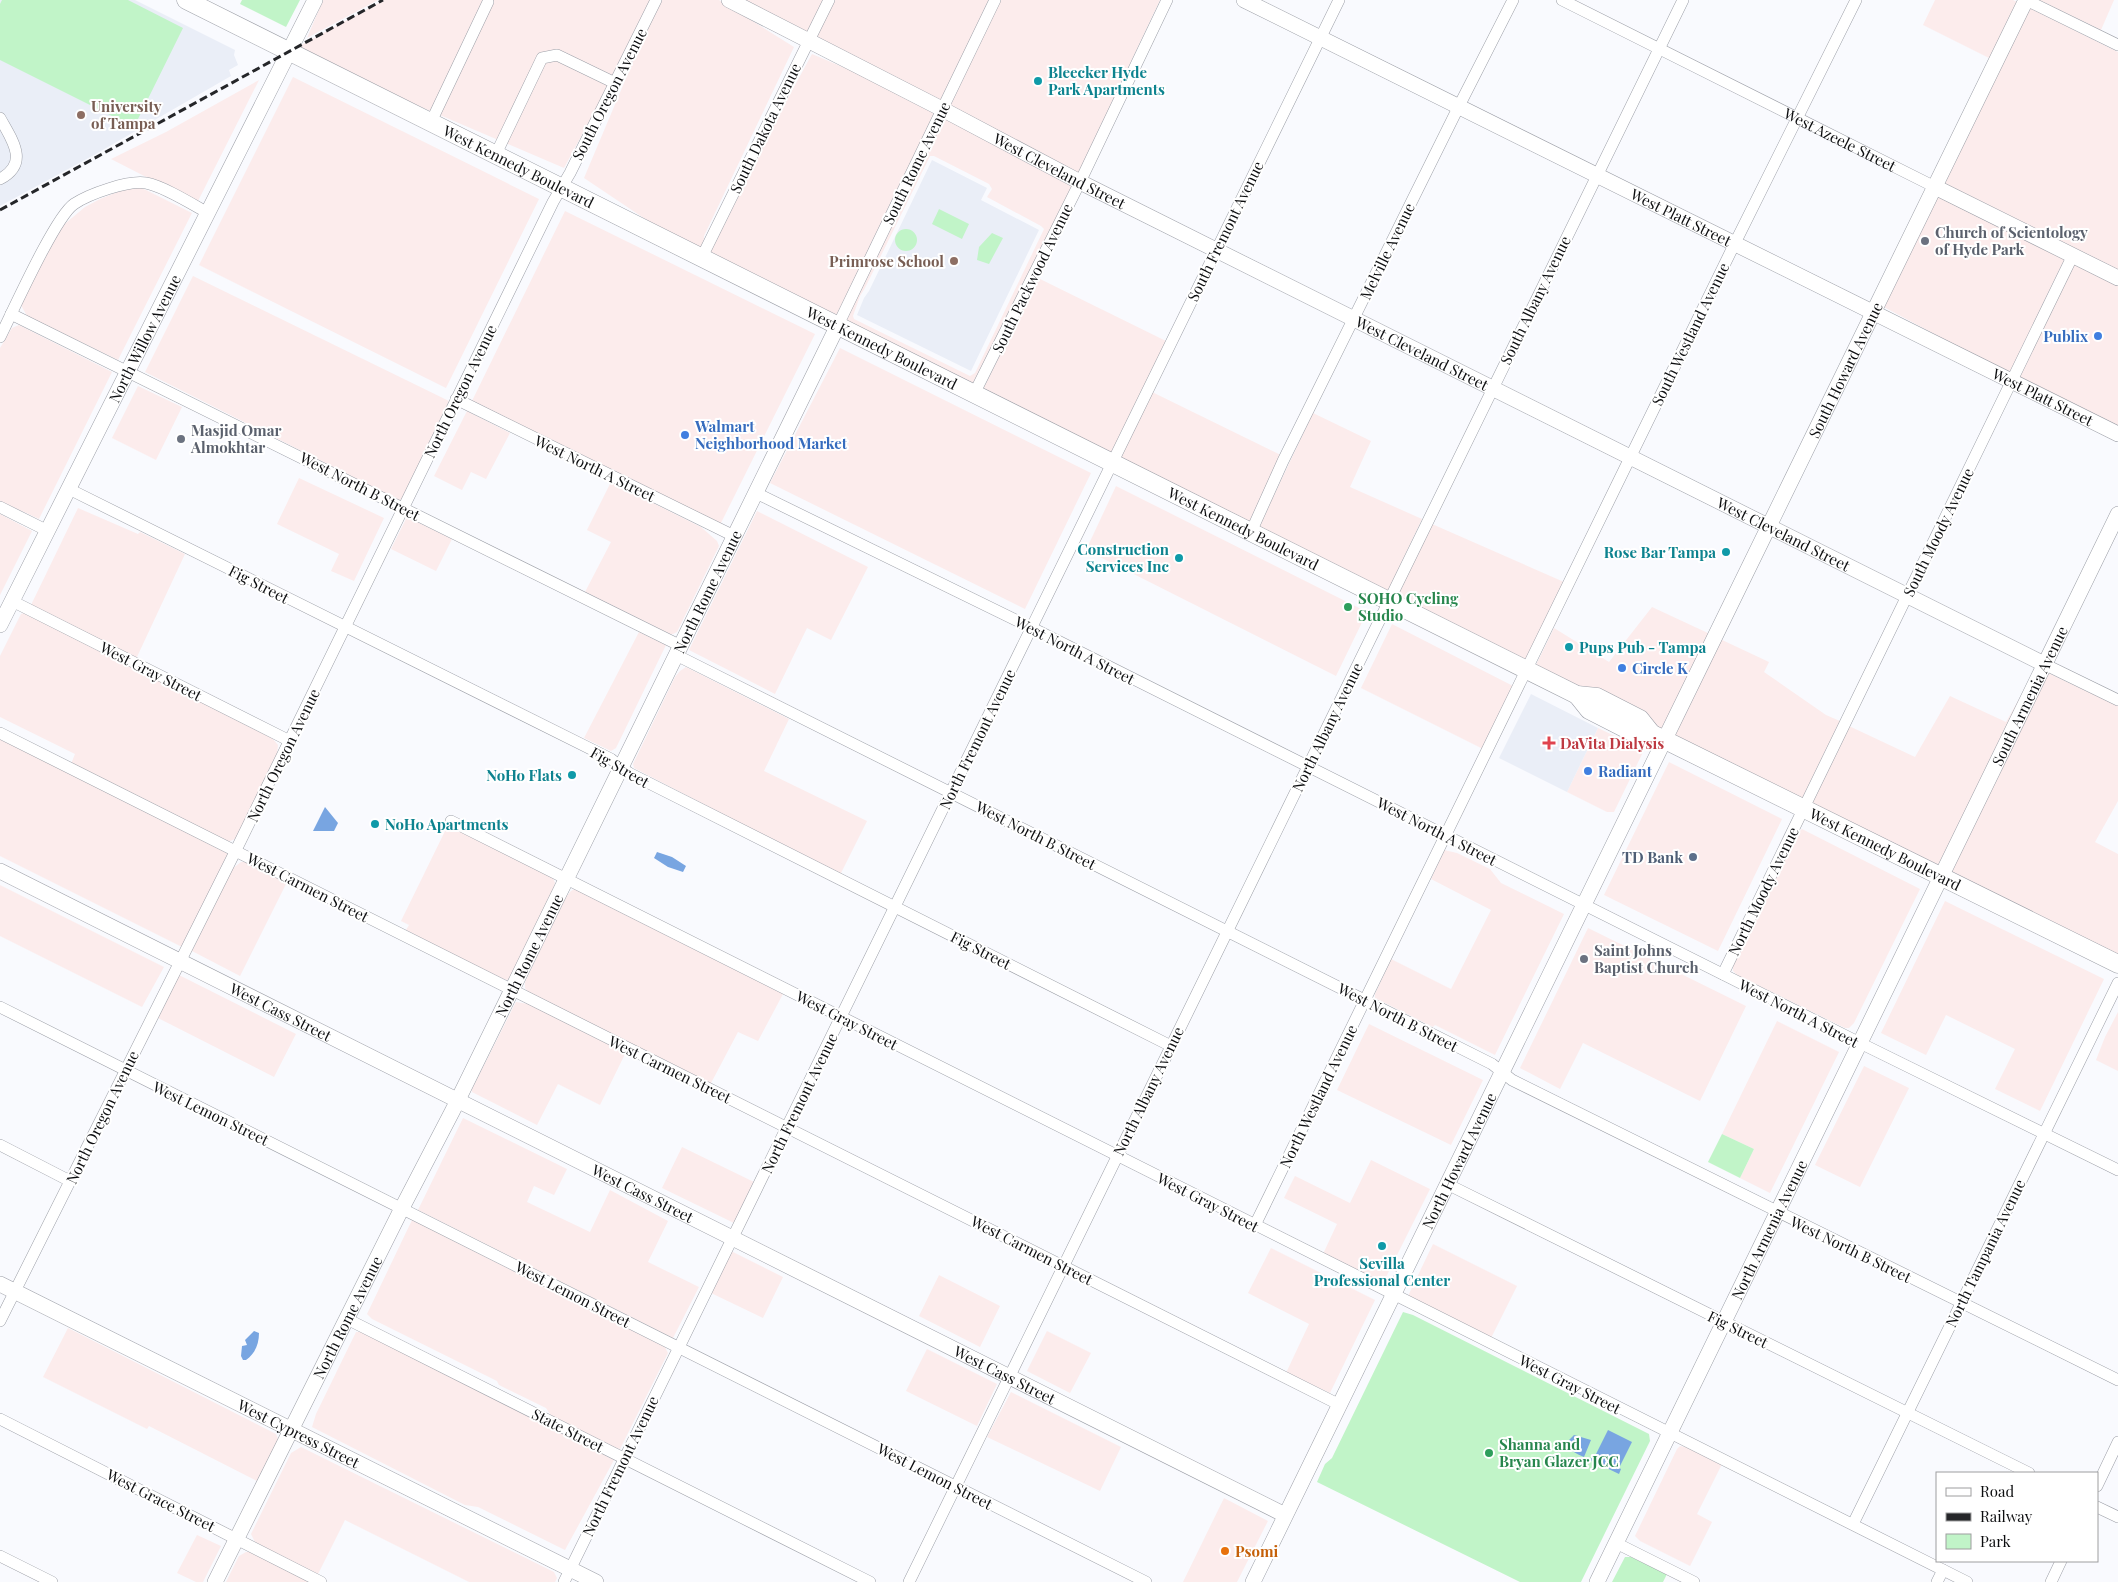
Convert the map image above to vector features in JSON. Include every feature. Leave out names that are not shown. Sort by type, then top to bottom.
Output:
[{"type":"main road","name":"West Kennedy Boulevard","points":[[186,0],[1577,695],[1597,697],[1640,719],[1659,737],[2118,964]]},
{"type":"main road","name":"North Willow Avenue","points":[[0,626],[315,0]]},
{"type":"main road","name":"West Cleveland Street","points":[[729,0],[942,108],[1080,182],[2044,664]]},
{"type":"main road","name":"West Platt Street","points":[[1244,0],[1458,108],[2118,434]]},
{"type":"main road","name":"South Howard Avenue","points":[[1659,737],[1768,527],[2026,0]]},
{"type":"main road","name":"West Azeele Street","points":[[1935,187],[2118,278]]},
{"type":"main road","name":"North Rome Avenue","points":[[215,1582],[458,1100],[838,325]]},
{"type":"main road","name":"South Armenia Avenue","points":[[1941,878],[2118,514]]},
{"type":"main road","name":"North Howard Avenue","points":[[1253,1582],[1583,904],[1659,737]]},
{"type":"main road","name":"West Cass Street","points":[[0,872],[180,960],[1286,1515]]},
{"type":"main road","name":"North Armenia Avenue","points":[[1597,1582],[1941,878]]},
{"type":"main road","name":"West Cypress Street","points":[[0,1284],[291,1430],[567,1576],[596,1582]]},
{"type":"street","name":"South Oregon Avenue","points":[[561,187],[656,0]]},
{"type":"street","name":"South Dakota Avenue","points":[[702,257],[830,0]]},
{"type":"street","name":"South Rome Avenue","points":[[838,325],[995,0]]},
{"type":"street","name":"South Packwood Avenue","points":[[974,394],[1080,182],[1167,0]]},
{"type":"street","name":"South Fremont Avenue","points":[[1113,463],[1340,0]]},
{"type":"street","name":"Melville Avenue","points":[[1251,532],[1283,461],[1513,0]]},
{"type":"street","name":"West Azeele Street","points":[[1562,0],[1935,187]]},
{"type":"street","name":"South Albany Avenue","points":[[1389,601],[1683,0]]},
{"type":"street","name":"South Westland Avenue","points":[[1528,670],[1630,457],[1856,0]]},
{"type":"street","points":[[2026,0],[2118,45]]},
{"type":"street","points":[[431,122],[488,2]]},
{"type":"street","points":[[496,154],[542,58],[557,55],[615,83]]},
{"type":"street","points":[[0,118],[15,147],[17,157],[10,172],[0,179]]},
{"type":"street","points":[[0,337],[51,236],[73,204],[127,183],[148,184],[208,213]]},
{"type":"street","name":"North Oregon Avenue","points":[[0,1321],[346,628],[403,507],[561,187]]},
{"type":"street","name":"South Moody Avenue","points":[[1803,809],[2073,256]]},
{"type":"street","name":"West North B Street","points":[[12,314],[403,507],[951,793],[1492,1064],[1512,1080],[2118,1380]]},
{"type":"street","name":"West North A Street","points":[[456,400],[734,536]]},
{"type":"street","name":"North Fremont Avenue","points":[[567,1576],[1113,463]]},
{"type":"street","name":"Fig Street","points":[[69,489],[611,759],[637,778],[1171,1046]]},
{"type":"street","name":"West North A Street","points":[[756,493],[1032,628],[1860,1043],[2118,1170]]},
{"type":"street","points":[[0,507],[48,532]]},
{"type":"street","name":"West Gray Street","points":[[12,601],[290,741]]},
{"type":"street","name":"North Albany Avenue","points":[[909,1582],[1389,601]]},
{"type":"street","name":"West Cleveland Street","points":[[2044,664],[2118,700]]},
{"type":"street","name":"North Westland Avenue","points":[[1255,1225],[1528,670]]},
{"type":"street","name":"West Carmen Street","points":[[0,732],[1340,1404]]},
{"type":"street","name":"North Moody Avenue","points":[[1723,974],[1803,809]]},
{"type":"street","name":"West Gray Street","points":[[450,821],[567,878],[1116,1156],[1967,1582]]},
{"type":"street","name":"North Tampania Avenue","points":[[1853,1524],[2118,983]]},
{"type":"street","name":"West Lemon Street","points":[[0,1007],[1146,1582]]},
{"type":"street","points":[[0,1145],[70,1181]]},
{"type":"street","name":"Fig Street","points":[[1447,1184],[2027,1472]]},
{"type":"street","name":"State Street","points":[[347,1318],[870,1582]]},
{"type":"street","name":"West Grace Street","points":[[0,1419],[321,1582]]},
{"type":"street","points":[[2098,1484],[2118,1442]]},
{"type":"street","points":[[2098,1507],[2118,1517]]},
{"type":"street","points":[[1616,1543],[1694,1582]]},
{"type":"street","points":[[0,1556],[52,1582]]},
{"type":"street","points":[[2051,1582],[2061,1562]]},
{"type":"street","points":[[1936,1582],[1942,1570]]},
{"type":"shaded area","name":"University of Tampa","points":[[0,0],[135,0],[235,50],[234,55],[238,65],[229,70],[231,76],[94,155],[0,206]]},
{"type":"shaded area","points":[[323,0],[378,0],[307,38]]},
{"type":"shaded area","points":[[384,0],[655,0],[564,168],[290,51]]},
{"type":"shaded area","points":[[659,0],[719,0],[794,47],[704,236],[703,256],[716,241],[783,107],[812,54],[942,109],[838,325],[702,257],[584,178]]},
{"type":"shaded area","points":[[742,0],[824,0],[807,33]]},
{"type":"shaded area","points":[[835,0],[989,0],[940,101],[816,38]]},
{"type":"shaded area","name":"Bleecker Hyde Park Apartments","points":[[1001,0],[1160,0],[1078,174],[950,106]]},
{"type":"shaded area","points":[[1935,0],[2013,0],[2019,3],[1991,59],[1923,25]]},
{"type":"shaded area","points":[[2039,0],[2114,0],[2101,30]]},
{"type":"shaded area","points":[[2028,7],[2118,52],[2118,272],[1943,184]]},
{"type":"shaded area","points":[[293,77],[539,199],[446,388],[199,265]]},
{"type":"shaded area","points":[[259,80],[198,201],[111,159],[166,132]]},
{"type":"shaded area","points":[[945,116],[1073,185],[972,386],[845,322]],"holes":[[[930,156],[934,156],[989,184],[992,189],[987,197],[1044,229],[975,373],[970,376],[854,319],[853,316],[860,296]]]},
{"type":"shaded area","name":"Primrose School","points":[[932,160],[987,188],[981,200],[1039,230],[971,371],[857,315]]},
{"type":"shaded area","points":[[140,187],[192,213],[118,360],[27,316],[22,307],[22,302],[61,227],[85,207],[100,199],[125,189]]},
{"type":"shaded area","points":[[1938,194],[2065,258],[2009,374],[1882,306]]},
{"type":"shaded area","points":[[565,211],[815,334],[720,525],[472,401]]},
{"type":"shaded area","points":[[2075,263],[2118,285],[2118,428],[2018,379]]},
{"type":"shaded area","points":[[193,276],[449,401],[402,499],[399,500],[145,372]]},
{"type":"shaded area","points":[[1038,278],[1166,341],[1111,455],[982,391]]},
{"type":"shaded area","points":[[19,325],[112,372],[39,519],[0,501],[0,348],[12,328]]},
{"type":"shaded area","points":[[840,348],[1091,473],[1025,609],[770,483]]},
{"type":"shaded area","points":[[138,386],[182,407],[156,460],[112,438]]},
{"type":"shaded area","points":[[1148,390],[1287,458],[1251,532],[1113,463]]},
{"type":"shaded area","points":[[467,411],[510,433],[486,479],[471,472],[462,490],[434,476]]},
{"type":"shaded area","points":[[1313,413],[1371,441],[1350,487],[1422,519],[1387,593],[1258,529]]},
{"type":"shaded area","points":[[299,478],[384,518],[354,581],[331,571],[339,554],[277,524]]},
{"type":"shaded area","points":[[611,482],[701,527],[717,541],[719,546],[677,632],[673,634],[585,592],[611,542],[587,530]]},
{"type":"shaded area","points":[[1116,486],[1367,612],[1336,676],[1086,550]]},
{"type":"shaded area","points":[[78,508],[138,534],[140,532],[185,554],[136,659],[31,605]]},
{"type":"shaded area","points":[[757,511],[868,567],[831,640],[807,628],[775,694],[689,650]]},
{"type":"shaded area","points":[[0,514],[32,531],[0,595]]},
{"type":"shaded area","points":[[407,517],[452,539],[436,571],[391,549]]},
{"type":"shaded area","points":[[1432,524],[1564,582],[1525,662],[1396,598]]},
{"type":"shaded area","points":[[1652,607],[1710,634],[1663,732],[1535,667],[1554,628],[1609,662]]},
{"type":"shaded area","points":[[24,613],[272,738],[278,745],[277,754],[237,838],[228,842],[71,764],[75,754],[0,717],[0,656],[21,614]]},
{"type":"shaded area","points":[[1392,624],[1513,686],[1483,749],[1361,688]]},
{"type":"shaded area","points":[[639,632],[666,645],[616,748],[611,751],[584,738]]},
{"type":"shaded area","points":[[1720,639],[1769,662],[1764,672],[1826,715],[1840,721],[1801,801],[1672,737]]},
{"type":"shaded area","points":[[686,667],[789,719],[764,771],[867,821],[840,875],[634,768],[633,764],[675,677]]},
{"type":"shaded area","points":[[2036,669],[1939,870],[1810,806],[1849,726],[1915,757],[1950,696],[2006,722]]},
{"type":"shaded area","points":[[2046,672],[2118,706],[2118,801],[2095,842],[2118,854],[2118,958],[1948,875]]},
{"type":"shaded area","name":"DaVita Dialysis","points":[[1531,694],[1598,728],[1567,792],[1499,758]]},
{"type":"shaded area","points":[[1598,728],[1644,750],[1614,812],[1607,812],[1567,792]]},
{"type":"shaded area","points":[[0,738],[227,852],[228,855],[182,947],[0,856]]},
{"type":"shaded area","name":"TD Bank","points":[[1669,762],[1782,819],[1718,951],[1604,895]]},
{"type":"shaded area","points":[[448,825],[553,878],[555,883],[510,978],[507,980],[496,977],[406,930],[409,925],[401,921]]},
{"type":"shaded area","points":[[1802,829],[1920,889],[1854,1023],[1849,1028],[1845,1028],[1737,975],[1733,971],[1733,966],[1755,915],[1798,833]]},
{"type":"shaded area","points":[[1444,850],[1457,853],[1490,869],[1501,883],[1564,914],[1495,1055],[1375,998],[1375,994],[1391,959],[1451,989],[1491,910],[1431,879]]},
{"type":"shaded area","points":[[241,862],[246,862],[287,882],[240,976],[192,951],[232,869]]},
{"type":"shaded area","points":[[0,885],[164,967],[142,1007],[0,936]]},
{"type":"shaded area","points":[[576,888],[783,994],[758,1041],[738,1032],[710,1085],[529,993],[525,988],[525,982],[566,897]]},
{"type":"shaded area","points":[[1945,901],[2104,979],[2040,1111],[1995,1089],[2015,1049],[1946,1015],[1926,1055],[1881,1033]]},
{"type":"shaded area","points":[[1588,928],[1746,1006],[1700,1101],[1583,1043],[1560,1089],[1520,1068]]},
{"type":"shaded area","points":[[179,975],[296,1034],[274,1077],[158,1018]]},
{"type":"shaded area","points":[[516,1002],[529,1004],[626,1052],[600,1105],[558,1084],[537,1125],[472,1092]]},
{"type":"shaded area","points":[[2118,1012],[2118,1071],[2096,1060]]},
{"type":"shaded area","points":[[1777,1021],[1839,1052],[1770,1193],[1740,1178],[1754,1149],[1722,1134]]},
{"type":"shaded area","points":[[1369,1024],[1483,1080],[1451,1145],[1337,1090]]},
{"type":"shaded area","points":[[1864,1066],[1909,1088],[1860,1187],[1815,1165]]},
{"type":"shaded area","points":[[463,1118],[567,1169],[554,1195],[534,1186],[527,1202],[590,1232],[610,1190],[668,1221],[648,1262],[699,1287],[673,1338],[418,1210]]},
{"type":"shaded area","points":[[682,1147],[754,1182],[734,1223],[662,1188]]},
{"type":"shaded area","points":[[1371,1160],[1430,1189],[1383,1283],[1323,1254],[1337,1224],[1284,1198],[1295,1176],[1350,1203]]},
{"type":"shaded area","points":[[412,1220],[665,1347],[668,1353],[620,1449],[612,1447],[552,1417],[546,1408],[499,1385],[497,1381],[372,1319],[367,1314]]},
{"type":"shaded area","points":[[1433,1244],[1517,1286],[1491,1338],[1408,1296]]},
{"type":"shaded area","points":[[1271,1248],[1375,1300],[1330,1393],[1286,1373],[1309,1324],[1248,1293]]},
{"type":"shaded area","points":[[731,1251],[783,1277],[763,1318],[711,1293]]},
{"type":"shaded area","points":[[939,1275],[1000,1306],[980,1347],[919,1316]]},
{"type":"shaded area","points":[[68,1328],[276,1434],[278,1439],[257,1481],[149,1426],[147,1429],[43,1377]]},
{"type":"shaded area","points":[[1047,1331],[1091,1353],[1070,1393],[1027,1371]]},
{"type":"shaded area","points":[[356,1332],[362,1332],[614,1460],[565,1550],[478,1507],[465,1505],[312,1427],[316,1414]]},
{"type":"shaded area","points":[[927,1349],[997,1384],[977,1426],[906,1391]]},
{"type":"shaded area","points":[[1011,1392],[1121,1447],[1100,1491],[987,1437]]},
{"type":"shaded area","points":[[1680,1446],[1722,1464],[1697,1514],[1712,1522],[1690,1566],[1640,1541],[1635,1536]]},
{"type":"shaded area","points":[[301,1447],[554,1572],[557,1578],[555,1582],[469,1582],[345,1520],[318,1574],[256,1544],[251,1534],[291,1453]]},
{"type":"shaded area","name":"Psomi","points":[[1224,1498],[1268,1521],[1237,1582],[1183,1582]]},
{"type":"shaded area","points":[[197,1535],[221,1546],[203,1582],[196,1582],[177,1573]]},
{"type":"shaded area","points":[[246,1552],[251,1552],[312,1582],[226,1582],[239,1556]]},
{"type":"green space","points":[[2,0],[128,0],[183,28],[138,119],[128,124],[0,60],[0,4]]},
{"type":"green space","points":[[242,0],[300,0],[286,27],[240,4]]},
{"type":"green space","points":[[939,209],[969,224],[962,239],[932,224]]},
{"type":"green space","points":[[906,229],[914,232],[917,240],[914,248],[906,251],[898,248],[895,240],[898,232]]},
{"type":"green space","points":[[992,233],[1003,238],[989,264],[977,260],[979,247]]},
{"type":"green space","points":[[1722,1134],[1754,1149],[1740,1178],[1708,1162]]},
{"type":"green space","name":"Shanna and Bryan Glazer JCC","points":[[1403,1312],[1413,1315],[1649,1434],[1650,1441],[1581,1582],[1520,1582],[1317,1482],[1325,1464],[1332,1458]]},
{"type":"green space","points":[[1625,1557],[1631,1557],[1667,1574],[1663,1582],[1612,1582]]},
{"type":"water","points":[[325,807],[338,823],[334,831],[313,831]]},
{"type":"water","points":[[657,852],[672,857],[686,866],[683,872],[668,867],[654,858]]},
{"type":"water","points":[[254,1331],[259,1333],[257,1345],[252,1355],[243,1360],[241,1356],[242,1346],[247,1345],[245,1340]]},
{"type":"water","points":[[1608,1430],[1632,1442],[1619,1468],[1621,1469],[1619,1474],[1590,1460],[1595,1456]]},
{"type":"water","points":[[1574,1435],[1591,1440],[1584,1457],[1569,1447],[1568,1441]]},
{"type":"railway","points":[[0,210],[383,0]]},
{"type":"place","name":"Bleecker Hyde Park Apartments","points":[[1038,81]]},
{"type":"place","name":"University of Tampa","points":[[81,115]]},
{"type":"place","name":"Church of Scientology of Hyde Park","points":[[1925,241]]},
{"type":"place","name":"Primrose School","points":[[954,261]]},
{"type":"place","name":"Publix","points":[[2098,336]]},
{"type":"place","name":"Walmart Neighborhood Market","points":[[685,435]]},
{"type":"place","name":"Masjid Omar Almokhtar","points":[[181,439]]},
{"type":"place","name":"Rose Bar Tampa","points":[[1726,552]]},
{"type":"place","name":"Construction Services Inc","points":[[1179,558]]},
{"type":"place","name":"SOHO Cycling Studio","points":[[1348,607]]},
{"type":"place","name":"Pups Pub - Tampa","points":[[1569,647]]},
{"type":"place","name":"Circle K","points":[[1622,668]]},
{"type":"place","name":"DaVita Dialysis","points":[[1549,743]]},
{"type":"place","name":"Radiant","points":[[1588,771]]},
{"type":"place","name":"NoHo Flats","points":[[572,775]]},
{"type":"place","name":"NoHo Apartments","points":[[375,824]]},
{"type":"place","name":"TD Bank","points":[[1693,857]]},
{"type":"place","name":"Saint Johns Baptist Church","points":[[1584,959]]},
{"type":"place","name":"Sevilla Professional Center","points":[[1382,1246]]},
{"type":"place","name":"Shanna and Bryan Glazer JCC","points":[[1489,1453]]},
{"type":"place","name":"Psomi","points":[[1225,1551]]}]
